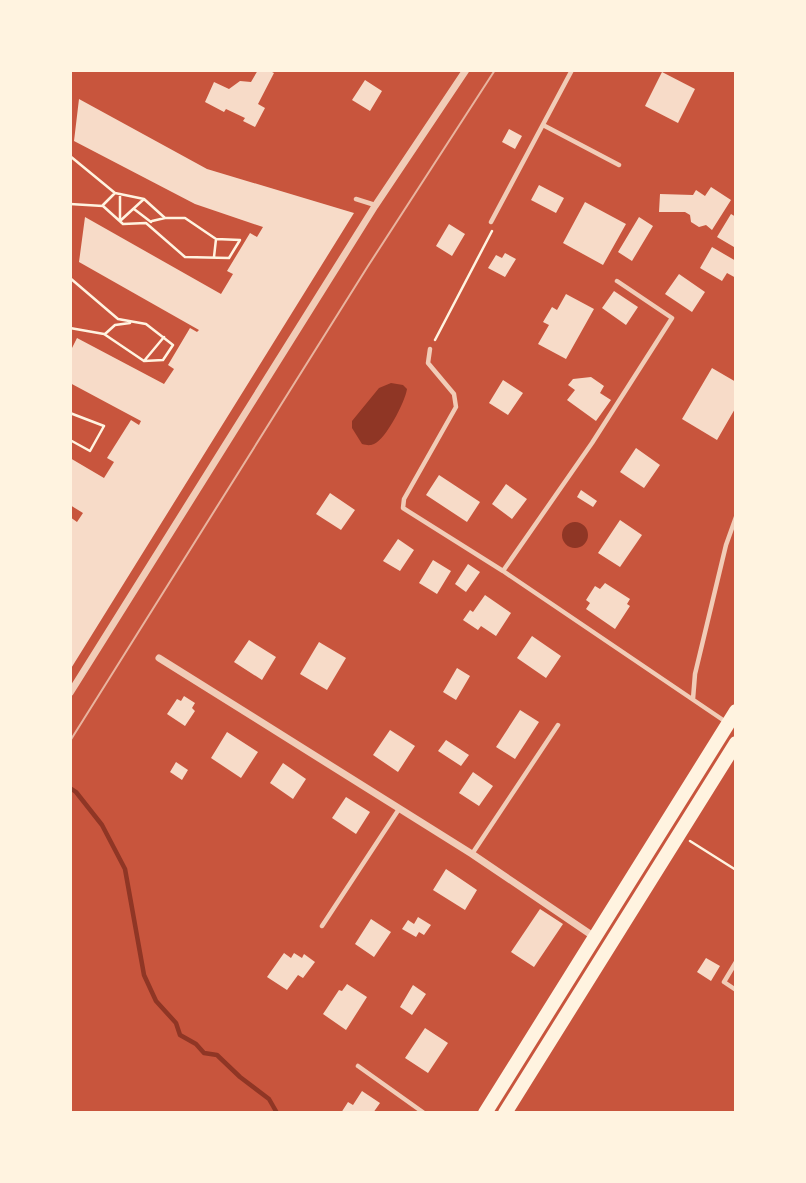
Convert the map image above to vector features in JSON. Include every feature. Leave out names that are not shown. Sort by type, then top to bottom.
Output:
[{"type":"main road","points":[[485,1113],[597,938],[732,718]]},
{"type":"main road","points":[[505,1113],[735,747]]},
{"type":"street","points":[[70,693],[375,205],[466,70]]},
{"type":"street","points":[[159,658],[472,854],[597,938]]},
{"type":"lane","points":[[491,222],[572,70]]},
{"type":"lane","points":[[543,125],[619,165]]},
{"type":"lane","points":[[356,199],[375,205]]},
{"type":"lane","points":[[503,571],[592,443],[672,318],[617,281]]},
{"type":"lane","points":[[430,349],[428,363],[454,394],[456,407],[404,499],[403,508],[503,571],[693,700],[732,718]]},
{"type":"lane","points":[[693,700],[695,674],[726,545],[736,517]]},
{"type":"lane","points":[[472,854],[558,725]]},
{"type":"lane","points":[[322,926],[399,809]]},
{"type":"lane","points":[[736,962],[724,982],[736,990]]},
{"type":"lane","points":[[358,1066],[424,1113]]},
{"type":"path","points":[[70,156],[115,192],[145,199],[165,218]]},
{"type":"path","points":[[103,205],[115,192]]},
{"type":"path","points":[[120,194],[120,221]]},
{"type":"path","points":[[120,221],[145,199]]},
{"type":"path","points":[[70,204],[103,205],[123,224],[185,218],[216,239],[240,240],[229,258],[185,257],[146,223]]},
{"type":"path","points":[[134,209],[151,222]]},
{"type":"path","points":[[430,349],[494,227],[491,222]]},
{"type":"path","points":[[213,257],[216,239]]},
{"type":"path","points":[[70,278],[118,319],[146,324],[173,345],[163,360],[144,361],[104,334],[70,328]]},
{"type":"path","points":[[104,334],[115,325],[133,323]]},
{"type":"path","points":[[144,361],[164,337]]},
{"type":"path","points":[[70,413],[104,426],[90,451],[70,440]]},
{"type":"path","points":[[690,841],[736,870]]},
{"type":"shaded area","points":[[391,383],[403,385],[407,389],[399,411],[379,441],[371,445],[362,444],[352,428],[352,421],[379,388]]},
{"type":"shaded area","points":[[575,522],[584,526],[588,535],[584,544],[575,548],[566,544],[562,535],[566,526]]},
{"type":"building","points":[[258,70],[274,73],[258,104],[265,108],[255,127],[243,121],[245,118],[226,109],[224,112],[205,102],[214,82],[229,89],[240,81],[251,82]]},
{"type":"building","points":[[662,72],[695,89],[678,123],[645,106]]},
{"type":"building","points":[[365,80],[382,91],[370,111],[352,100]]},
{"type":"building","points":[[79,99],[207,169],[354,213],[70,670],[70,517],[77,522],[83,513],[70,505],[70,458],[104,478],[114,462],[107,458],[131,420],[139,425],[141,421],[70,383],[70,352],[77,338],[164,384],[174,369],[168,365],[190,328],[197,332],[199,330],[79,262],[85,217],[221,294],[233,274],[227,271],[250,233],[257,237],[263,227],[195,204],[74,141]]},
{"type":"building","points":[[509,129],[522,136],[515,149],[502,142]]},
{"type":"building","points":[[539,185],[564,198],[556,213],[531,200]]},
{"type":"building","points":[[711,187],[731,200],[712,230],[706,225],[699,227],[691,222],[690,215],[685,212],[659,212],[660,194],[693,195],[696,190],[705,196]]},
{"type":"building","points":[[585,202],[626,224],[603,265],[563,243]]},
{"type":"building","points":[[731,214],[736,217],[734,247],[717,237]]},
{"type":"building","points":[[639,217],[653,226],[632,261],[618,252]]},
{"type":"building","points":[[449,224],[465,234],[452,256],[436,246]]},
{"type":"building","points":[[712,247],[736,261],[736,278],[727,273],[722,281],[700,268]]},
{"type":"building","points":[[505,253],[516,259],[505,277],[488,268],[496,255],[502,258]]},
{"type":"building","points":[[679,274],[705,292],[692,312],[665,294]]},
{"type":"building","points":[[614,291],[638,307],[626,325],[602,308]]},
{"type":"building","points":[[566,294],[594,309],[566,359],[538,344],[549,325],[543,322],[552,307],[557,310]]},
{"type":"building","points":[[712,368],[736,382],[736,407],[717,440],[682,419]]},
{"type":"building","points":[[591,377],[604,386],[600,393],[611,400],[596,421],[567,400],[575,390],[568,385],[573,379]]},
{"type":"building","points":[[503,380],[523,393],[508,415],[489,403]]},
{"type":"building","points":[[636,448],[660,465],[644,488],[620,472]]},
{"type":"building","points":[[439,475],[480,502],[467,522],[426,495]]},
{"type":"building","points":[[506,484],[527,499],[512,519],[492,504]]},
{"type":"building","points":[[581,490],[597,501],[593,507],[577,497]]},
{"type":"building","points":[[330,493],[355,510],[341,530],[316,514]]},
{"type":"building","points":[[620,520],[642,535],[620,567],[598,553]]},
{"type":"building","points":[[398,539],[414,550],[400,571],[383,561]]},
{"type":"building","points":[[433,560],[451,571],[437,594],[419,583]]},
{"type":"building","points":[[468,564],[480,572],[466,592],[455,584]]},
{"type":"building","points":[[605,583],[630,599],[627,604],[630,606],[615,629],[586,609],[590,603],[586,600],[595,586],[600,589]]},
{"type":"building","points":[[485,595],[511,613],[496,636],[481,626],[478,630],[463,620],[470,610],[473,612]]},
{"type":"building","points":[[532,636],[561,656],[546,678],[517,658]]},
{"type":"building","points":[[249,640],[276,657],[262,680],[234,662]]},
{"type":"building","points":[[319,642],[346,658],[327,690],[300,674]]},
{"type":"building","points":[[457,668],[470,676],[456,700],[443,692]]},
{"type":"building","points":[[184,696],[195,703],[192,708],[195,711],[185,726],[167,714],[177,699],[181,701]]},
{"type":"building","points":[[520,710],[539,722],[515,759],[496,747]]},
{"type":"building","points":[[390,730],[415,746],[398,772],[373,755]]},
{"type":"building","points":[[227,732],[258,752],[241,778],[211,758]]},
{"type":"building","points":[[446,740],[469,755],[461,766],[438,751]]},
{"type":"building","points":[[176,762],[188,770],[182,780],[170,772]]},
{"type":"building","points":[[283,763],[306,779],[293,799],[270,783]]},
{"type":"building","points":[[473,772],[493,786],[479,806],[459,793]]},
{"type":"building","points":[[346,797],[370,812],[356,834],[332,818]]},
{"type":"building","points":[[446,869],[477,890],[465,910],[433,890]]},
{"type":"building","points":[[540,909],[563,924],[534,967],[511,952]]},
{"type":"building","points":[[418,917],[431,925],[424,935],[419,932],[416,937],[402,929],[408,920],[414,924]]},
{"type":"building","points":[[371,919],[391,932],[374,957],[355,944]]},
{"type":"building","points":[[284,953],[291,958],[294,953],[302,958],[304,954],[315,962],[303,978],[298,975],[287,990],[267,977]]},
{"type":"building","points":[[706,958],[720,966],[711,981],[697,972]]},
{"type":"building","points":[[347,984],[367,997],[346,1030],[323,1014],[339,990],[342,991]]},
{"type":"building","points":[[413,985],[426,994],[412,1015],[400,1007]]},
{"type":"building","points":[[425,1028],[448,1043],[428,1073],[405,1058]]},
{"type":"building","points":[[362,1091],[380,1103],[373,1113],[341,1113],[348,1102],[353,1105]]},
{"type":"waterway","points":[[70,788],[102,825],[125,869],[144,975],[156,1001],[176,1023],[180,1035],[196,1044],[204,1053],[217,1055],[269,1099],[277,1113]]},
{"type":"tram line","points":[[70,741],[368,266],[495,70]]}]
